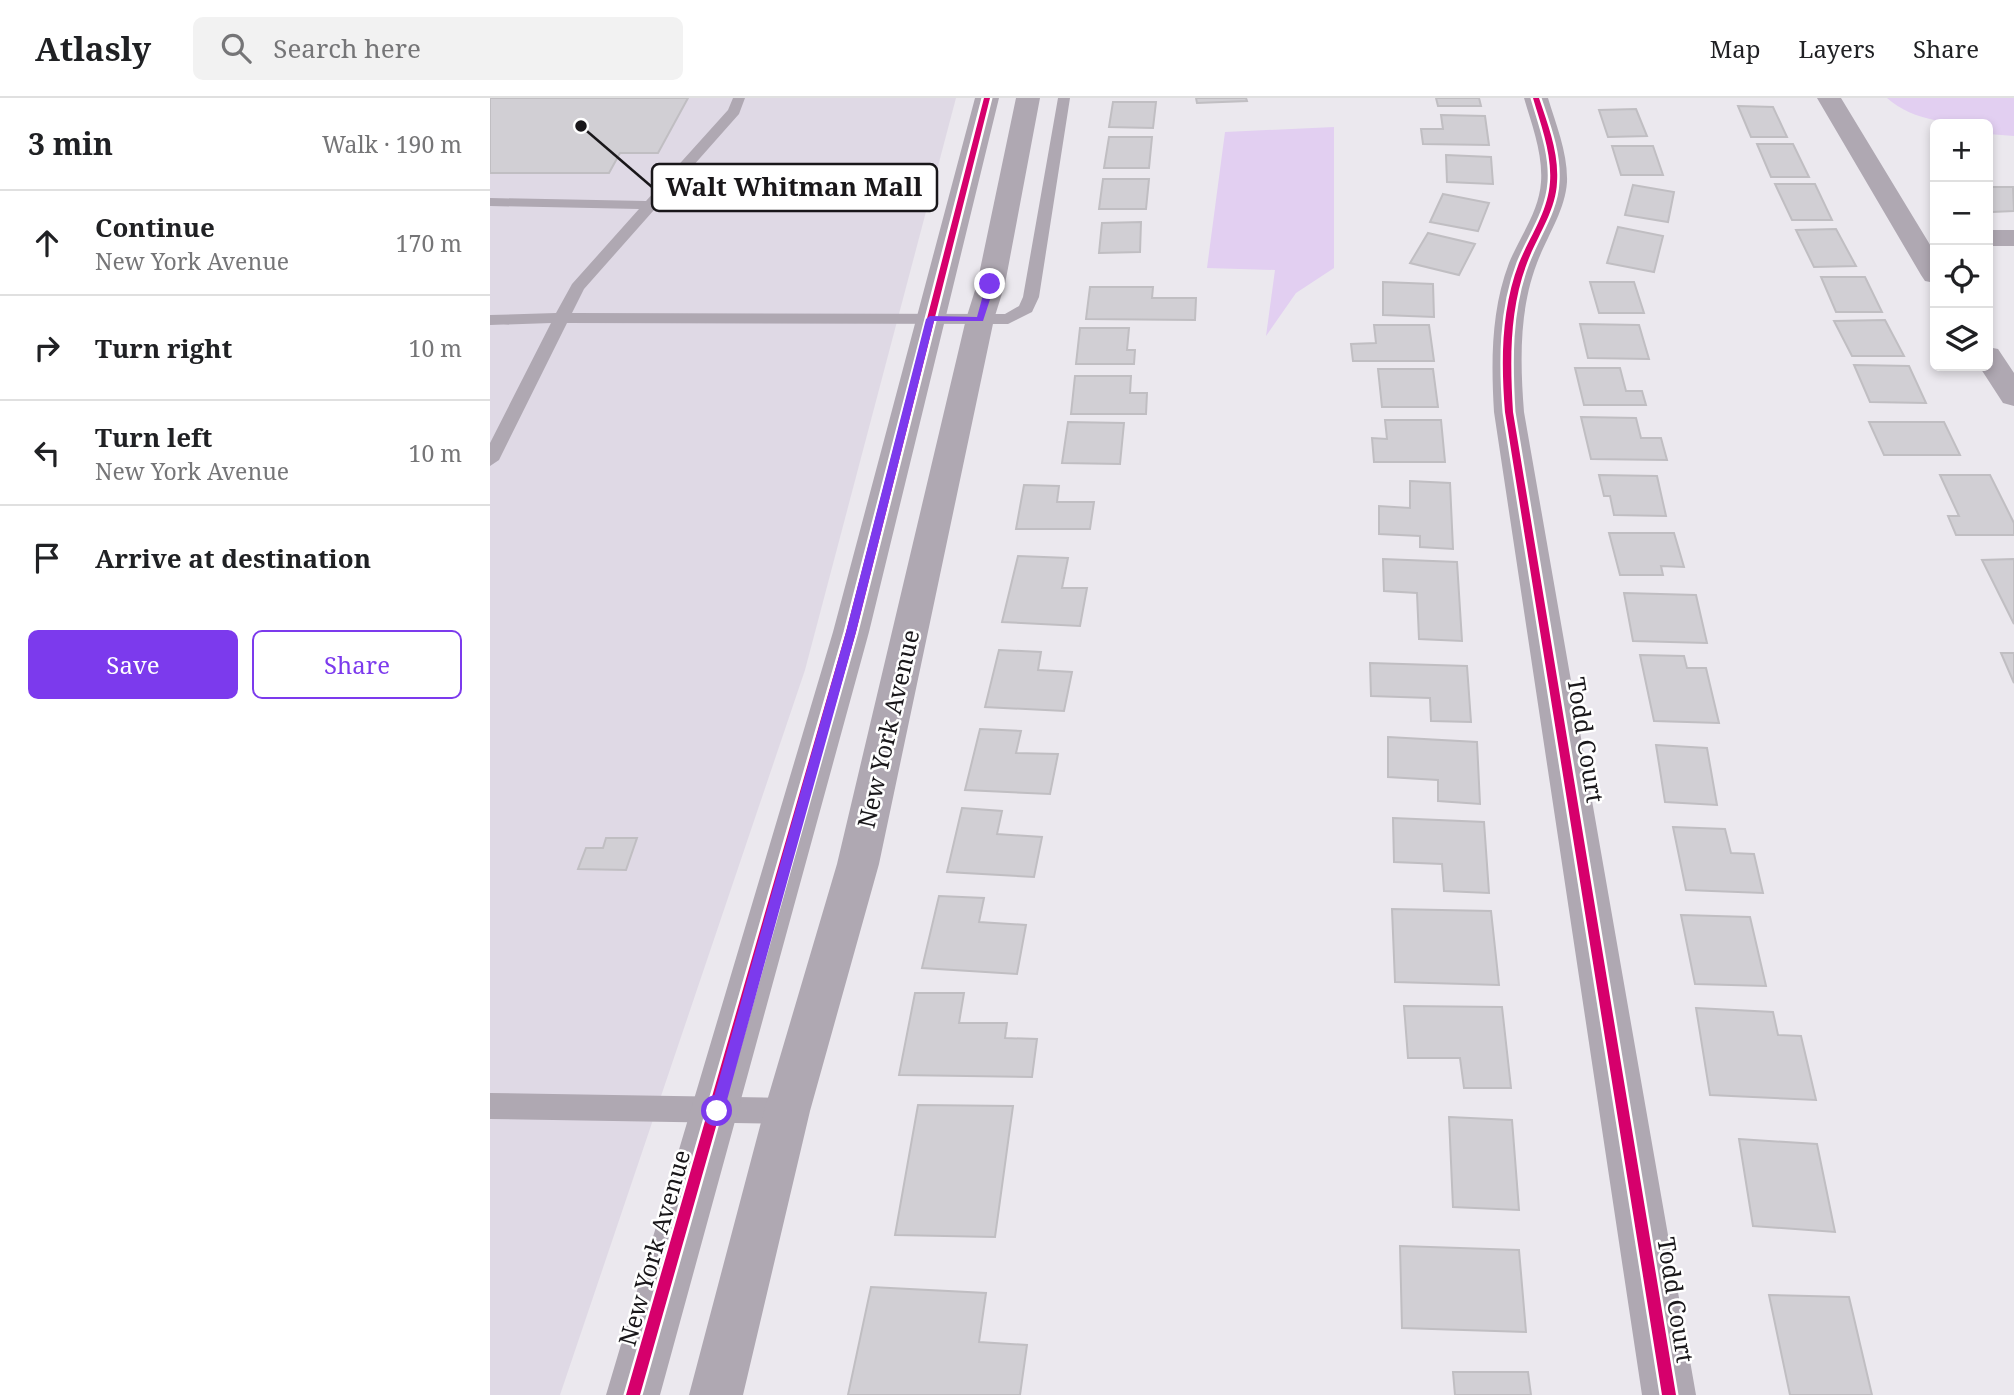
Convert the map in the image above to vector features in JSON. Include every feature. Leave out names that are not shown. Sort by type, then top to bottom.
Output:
[{"type":"street","name":"New York Avenue","points":[[634,1395],[717,1111],[851,632],[987,98]]},
{"type":"street","name":"New York Avenue","points":[[716,1395],[787,1111],[858,864],[990,284],[1028,98]]},
{"type":"street","name":"Todd Court","points":[[1536,98],[1551,151],[1554,184],[1543,224],[1522,263],[1512,310],[1505,369],[1509,412],[1669,1395]]},
{"type":"street","points":[[1829,98],[1924,239],[1930,259]]},
{"type":"street","points":[[1993,238],[2014,238]]},
{"type":"street","points":[[1993,364],[2014,396]]},
{"type":"lane","points":[[490,460],[577,286],[734,111],[739,98]]},
{"type":"lane","points":[[490,320],[1008,319],[1026,309],[1031,297],[1064,98]]},
{"type":"lane","points":[[490,202],[648,205]]},
{"type":"lane","points":[[490,1106],[787,1111]]},
{"type":"shaded area","points":[[490,98],[956,98],[805,670],[560,1395],[490,1395]]},
{"type":"shaded area","points":[[1887,98],[2014,98],[2014,136],[1993,134],[1993,119],[1930,119],[1898,106]]},
{"type":"shaded area","points":[[1334,127],[1334,268],[1296,293],[1266,336],[1275,270],[1207,268],[1225,132]]},
{"type":"building","points":[[490,98],[688,98],[658,153],[620,153],[609,173],[490,173]]},
{"type":"building","points":[[1196,98],[1246,98],[1247,101],[1197,103]]},
{"type":"building","points":[[1436,98],[1479,98],[1481,106],[1438,106]]},
{"type":"building","points":[[1113,102],[1156,102],[1153,128],[1109,127]]},
{"type":"building","points":[[1738,106],[1773,107],[1787,137],[1751,137]]},
{"type":"building","points":[[1636,109],[1647,136],[1608,137],[1599,110]]},
{"type":"building","points":[[1441,115],[1485,116],[1489,145],[1423,144],[1421,129],[1443,129]]},
{"type":"building","points":[[1109,137],[1152,137],[1149,168],[1104,168]]},
{"type":"building","points":[[1757,144],[1793,144],[1809,177],[1771,177]]},
{"type":"building","points":[[1612,146],[1653,146],[1663,175],[1621,175]]},
{"type":"building","points":[[1446,155],[1491,157],[1493,184],[1447,182]]},
{"type":"building","points":[[1103,179],[1149,179],[1146,209],[1099,209]]},
{"type":"building","points":[[1775,184],[1815,184],[1832,220],[1792,220]]},
{"type":"building","points":[[1633,185],[1674,192],[1668,222],[1625,215]]},
{"type":"building","points":[[1993,187],[2013,187],[2014,211],[1993,212]]},
{"type":"building","points":[[1443,194],[1489,203],[1478,231],[1430,222]]},
{"type":"building","points":[[1141,222],[1140,252],[1099,253],[1102,223]]},
{"type":"building","points":[[1618,227],[1663,236],[1654,272],[1607,263]]},
{"type":"building","points":[[1836,229],[1856,266],[1814,267],[1796,230]]},
{"type":"building","points":[[1428,233],[1475,244],[1459,275],[1410,263]]},
{"type":"building","points":[[1821,277],[1865,277],[1882,312],[1836,312]]},
{"type":"building","points":[[1383,282],[1433,284],[1434,317],[1383,315]]},
{"type":"building","points":[[1590,282],[1634,282],[1644,313],[1599,313]]},
{"type":"building","points":[[1090,287],[1153,287],[1152,298],[1196,298],[1195,320],[1086,319]]},
{"type":"building","points":[[1885,320],[1904,356],[1852,356],[1834,321]]},
{"type":"building","points":[[1580,324],[1639,325],[1649,359],[1588,358]]},
{"type":"building","points":[[1374,325],[1429,325],[1434,361],[1353,361],[1351,344],[1376,343]]},
{"type":"building","points":[[1080,328],[1129,328],[1127,350],[1135,350],[1134,364],[1076,364]]},
{"type":"building","points":[[1854,365],[1909,366],[1926,403],[1870,402]]},
{"type":"building","points":[[1575,368],[1620,368],[1626,391],[1642,391],[1646,405],[1584,405]]},
{"type":"building","points":[[1378,369],[1433,369],[1438,407],[1382,407]]},
{"type":"building","points":[[1075,376],[1131,376],[1130,393],[1147,393],[1146,414],[1071,414]]},
{"type":"building","points":[[1581,417],[1636,418],[1641,438],[1661,438],[1667,460],[1591,459]]},
{"type":"building","points":[[1385,420],[1441,420],[1445,462],[1374,462],[1372,438],[1387,439]]},
{"type":"building","points":[[1068,422],[1124,423],[1120,464],[1062,463]]},
{"type":"building","points":[[1869,422],[1944,422],[1960,455],[1884,455]]},
{"type":"building","points":[[1599,475],[1657,476],[1666,516],[1614,515],[1610,496],[1604,496]]},
{"type":"building","points":[[1940,475],[1990,475],[2014,523],[2014,535],[1956,535],[1948,516],[1959,516]]},
{"type":"building","points":[[1410,481],[1450,483],[1453,549],[1420,547],[1420,536],[1379,534],[1379,506],[1410,508]]},
{"type":"building","points":[[1024,485],[1059,486],[1057,502],[1094,502],[1090,529],[1016,529]]},
{"type":"building","points":[[1609,533],[1674,533],[1684,567],[1661,566],[1663,575],[1620,575]]},
{"type":"building","points":[[1018,556],[1068,558],[1062,588],[1087,588],[1080,626],[1002,622]]},
{"type":"building","points":[[1383,559],[1457,562],[1462,641],[1419,639],[1417,593],[1384,591]]},
{"type":"building","points":[[2014,559],[2014,624],[1982,560]]},
{"type":"building","points":[[1624,593],[1696,595],[1707,643],[1633,641]]},
{"type":"building","points":[[999,650],[1041,652],[1038,670],[1072,672],[1064,711],[985,707]]},
{"type":"building","points":[[2001,653],[2014,653],[2014,683]]},
{"type":"building","points":[[1640,655],[1684,656],[1687,668],[1706,668],[1719,723],[1654,721]]},
{"type":"building","points":[[1370,663],[1467,666],[1471,722],[1431,721],[1430,698],[1371,696]]},
{"type":"building","points":[[980,729],[1021,731],[1016,753],[1058,754],[1050,794],[965,790]]},
{"type":"building","points":[[1388,737],[1477,742],[1480,804],[1438,801],[1438,780],[1388,777]]},
{"type":"building","points":[[1656,745],[1707,748],[1717,805],[1665,802]]},
{"type":"building","points":[[962,808],[1002,811],[997,834],[1042,837],[1034,877],[947,872]]},
{"type":"building","points":[[1393,818],[1484,822],[1489,893],[1444,891],[1442,864],[1394,862]]},
{"type":"building","points":[[1673,827],[1725,829],[1731,853],[1754,854],[1763,893],[1686,890]]},
{"type":"building","points":[[606,838],[637,838],[626,870],[578,869],[586,848],[603,848]]},
{"type":"building","points":[[939,896],[984,898],[979,922],[1026,925],[1017,974],[922,968]]},
{"type":"building","points":[[1392,909],[1491,911],[1499,985],[1395,982]]},
{"type":"building","points":[[1681,915],[1750,917],[1766,986],[1695,984]]},
{"type":"building","points":[[915,993],[964,993],[959,1023],[1007,1023],[1005,1038],[1037,1039],[1032,1077],[899,1075]]},
{"type":"building","points":[[1404,1006],[1502,1007],[1511,1088],[1464,1088],[1460,1058],[1408,1058]]},
{"type":"building","points":[[1696,1008],[1773,1012],[1778,1035],[1801,1036],[1816,1100],[1710,1095]]},
{"type":"building","points":[[918,1105],[1013,1106],[995,1237],[895,1235]]},
{"type":"building","points":[[1449,1117],[1512,1120],[1519,1210],[1453,1207]]},
{"type":"building","points":[[1739,1139],[1817,1144],[1835,1232],[1753,1226]]},
{"type":"building","points":[[1400,1246],[1519,1250],[1526,1332],[1402,1328]]},
{"type":"building","points":[[871,1287],[986,1293],[979,1342],[1027,1345],[1020,1395],[848,1395]]},
{"type":"building","points":[[1769,1295],[1849,1297],[1872,1395],[1790,1395]]},
{"type":"building","points":[[1453,1372],[1528,1372],[1531,1395],[1455,1395]]},
{"type":"cycle path","points":[[633,1395],[851,632],[987,98]]},
{"type":"cycle path","points":[[1536,98],[1551,150],[1554,182],[1550,204],[1523,263],[1513,299],[1507,356],[1509,412],[1669,1395]]},
{"type":"place","name":"Walt Whitman Mall","points":[[581,126]]},
{"type":"route","points":[[717,1111],[851,632],[930,319],[980,319],[990,284]]}]
